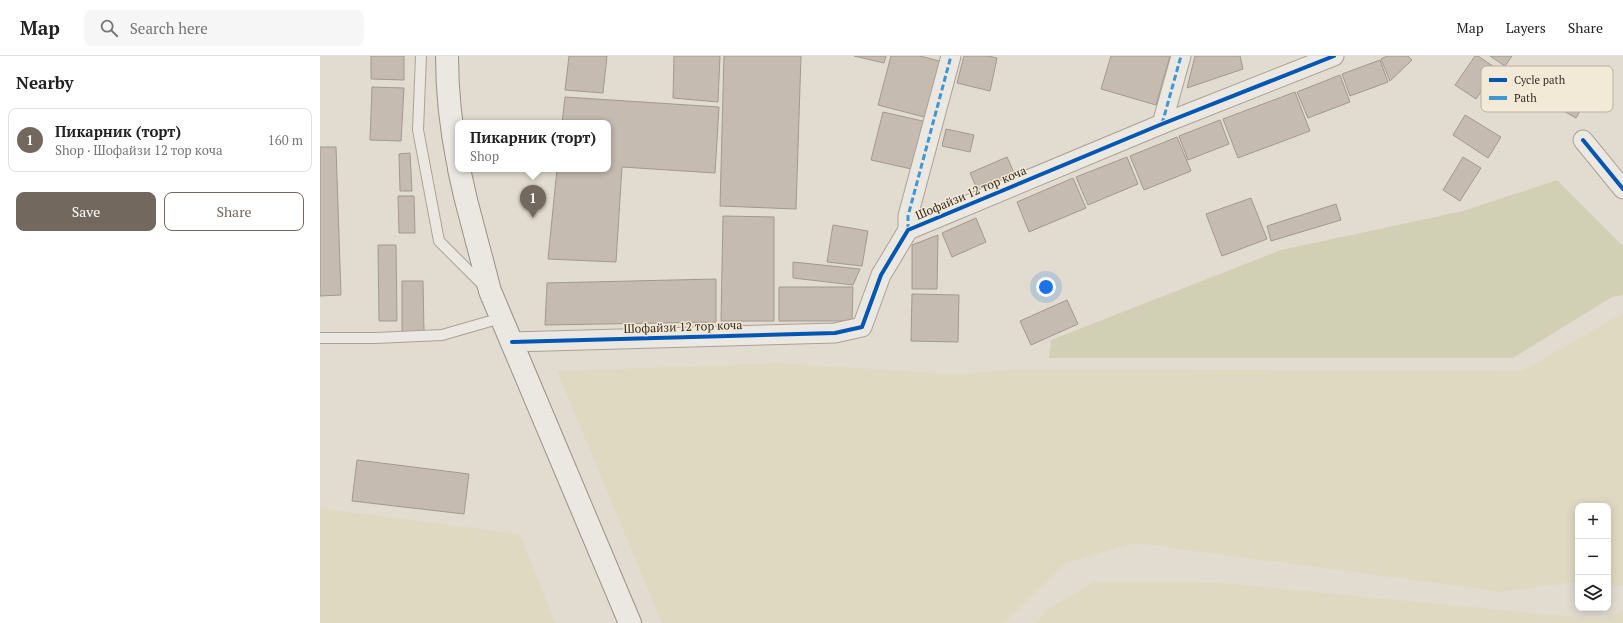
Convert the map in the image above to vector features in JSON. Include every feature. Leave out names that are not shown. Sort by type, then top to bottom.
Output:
[{"type":"main road","points":[[447,56],[447,77],[455,149]]},
{"type":"main road","points":[[460,172],[490,291],[630,623]]},
{"type":"street","name":"Шофайзи 12 тор коча","points":[[512,342],[835,333],[862,327],[881,275],[908,230],[908,216],[951,56]]},
{"type":"street","points":[[1162,124],[1181,56]]},
{"type":"street","name":"Шофайзи 12 тор коча","points":[[908,230],[1162,124],[1334,56]]},
{"type":"street","points":[[1583,140],[1623,189]]},
{"type":"lane","points":[[421,56],[418,130],[439,241],[490,291]]},
{"type":"lane","points":[[320,338],[375,338],[442,335],[501,318]]},
{"type":"shaded area","points":[[1557,180],[1623,246],[1623,295],[1612,297],[1513,358],[1049,358],[1051,340],[1281,250],[1463,211]]},
{"type":"shaded area","points":[[1623,313],[1623,585],[1611,585],[1611,503],[1575,503],[1575,583],[1502,592],[1134,543],[1066,563],[1004,623],[662,623],[557,371],[779,363],[955,374],[1022,369],[1522,371]]},
{"type":"shaded area","points":[[320,508],[520,534],[555,623],[320,623]]},
{"type":"shaded area","points":[[1096,581],[1213,582],[1597,619],[1623,611],[1623,623],[1035,623],[1048,609]]},
{"type":"building","points":[[371,56],[404,56],[404,80],[371,79]]},
{"type":"building","points":[[569,56],[607,56],[603,93],[565,90]]},
{"type":"building","points":[[674,56],[720,56],[718,102],[673,98]]},
{"type":"building","points":[[724,56],[801,56],[796,209],[720,206]]},
{"type":"building","points":[[854,56],[886,56],[884,63]]},
{"type":"building","points":[[891,56],[920,56],[943,62],[928,118],[878,105]]},
{"type":"building","points":[[964,56],[988,56],[997,58],[990,91],[957,83]]},
{"type":"building","points":[[1111,56],[1170,56],[1156,105],[1101,89]]},
{"type":"building","points":[[1195,56],[1240,56],[1243,69],[1187,88]]},
{"type":"building","points":[[1387,56],[1408,56],[1412,60],[1390,81],[1381,59]]},
{"type":"building","points":[[1475,56],[1478,56],[1493,66],[1481,66],[1481,92],[1476,99],[1455,85]]},
{"type":"building","points":[[1490,56],[1512,56],[1505,66]]},
{"type":"building","points":[[1380,60],[1388,82],[1350,96],[1342,74]]},
{"type":"building","points":[[1340,75],[1350,102],[1308,118],[1297,92]]},
{"type":"building","points":[[372,87],[404,88],[401,141],[370,140]]},
{"type":"building","points":[[1295,92],[1310,131],[1238,158],[1223,119]]},
{"type":"building","points":[[565,97],[719,107],[715,173],[622,167],[616,262],[548,259],[557,172],[611,172],[611,120],[562,120]]},
{"type":"building","points":[[883,112],[927,122],[916,170],[871,160]]},
{"type":"building","points":[[1565,112],[1579,112],[1576,118]]},
{"type":"building","points":[[1465,115],[1501,137],[1488,158],[1453,135]]},
{"type":"building","points":[[1220,120],[1229,144],[1188,160],[1179,136]]},
{"type":"building","points":[[946,129],[974,135],[970,152],[942,146]]},
{"type":"building","points":[[1177,137],[1191,171],[1144,190],[1130,156]]},
{"type":"building","points":[[320,147],[336,147],[341,295],[320,296]]},
{"type":"building","points":[[410,153],[412,191],[400,191],[399,154]]},
{"type":"building","points":[[1007,157],[1016,177],[979,193],[970,173]]},
{"type":"building","points":[[1127,157],[1138,184],[1088,205],[1076,177]]},
{"type":"building","points":[[1463,157],[1481,168],[1460,201],[1443,190]]},
{"type":"building","points":[[1073,178],[1086,208],[1029,232],[1017,202]]},
{"type":"building","points":[[398,196],[414,196],[415,233],[399,233]]},
{"type":"building","points":[[1251,198],[1267,239],[1222,256],[1206,214]]},
{"type":"building","points":[[1336,204],[1341,220],[1271,241],[1267,226]]},
{"type":"building","points":[[723,216],[774,217],[774,321],[721,321]]},
{"type":"building","points":[[976,218],[986,242],[952,257],[942,233]]},
{"type":"building","points":[[833,225],[868,231],[862,266],[827,262]]},
{"type":"building","points":[[938,235],[937,289],[912,289],[912,245]]},
{"type":"building","points":[[378,245],[396,245],[397,321],[379,321]]},
{"type":"building","points":[[793,262],[860,269],[853,285],[793,278]]},
{"type":"building","points":[[716,279],[716,322],[545,325],[547,283]]},
{"type":"building","points":[[402,281],[423,281],[424,332],[402,332]]},
{"type":"building","points":[[779,287],[853,287],[852,321],[779,321]]},
{"type":"building","points":[[912,294],[959,295],[958,342],[911,341]]},
{"type":"building","points":[[1067,300],[1078,324],[1031,345],[1020,321]]},
{"type":"building","points":[[357,460],[469,474],[464,514],[352,501]]},
{"type":"marked path","points":[[908,230],[908,216],[951,56]]},
{"type":"marked path","points":[[1162,124],[1181,56]]},
{"type":"cycle path","points":[[512,342],[835,333],[862,327],[881,275],[908,230],[1162,124],[1334,56]]},
{"type":"cycle path","points":[[1583,140],[1623,189]]},
{"type":"place","name":"Пикарник (торт)","points":[[533,218]]}]
